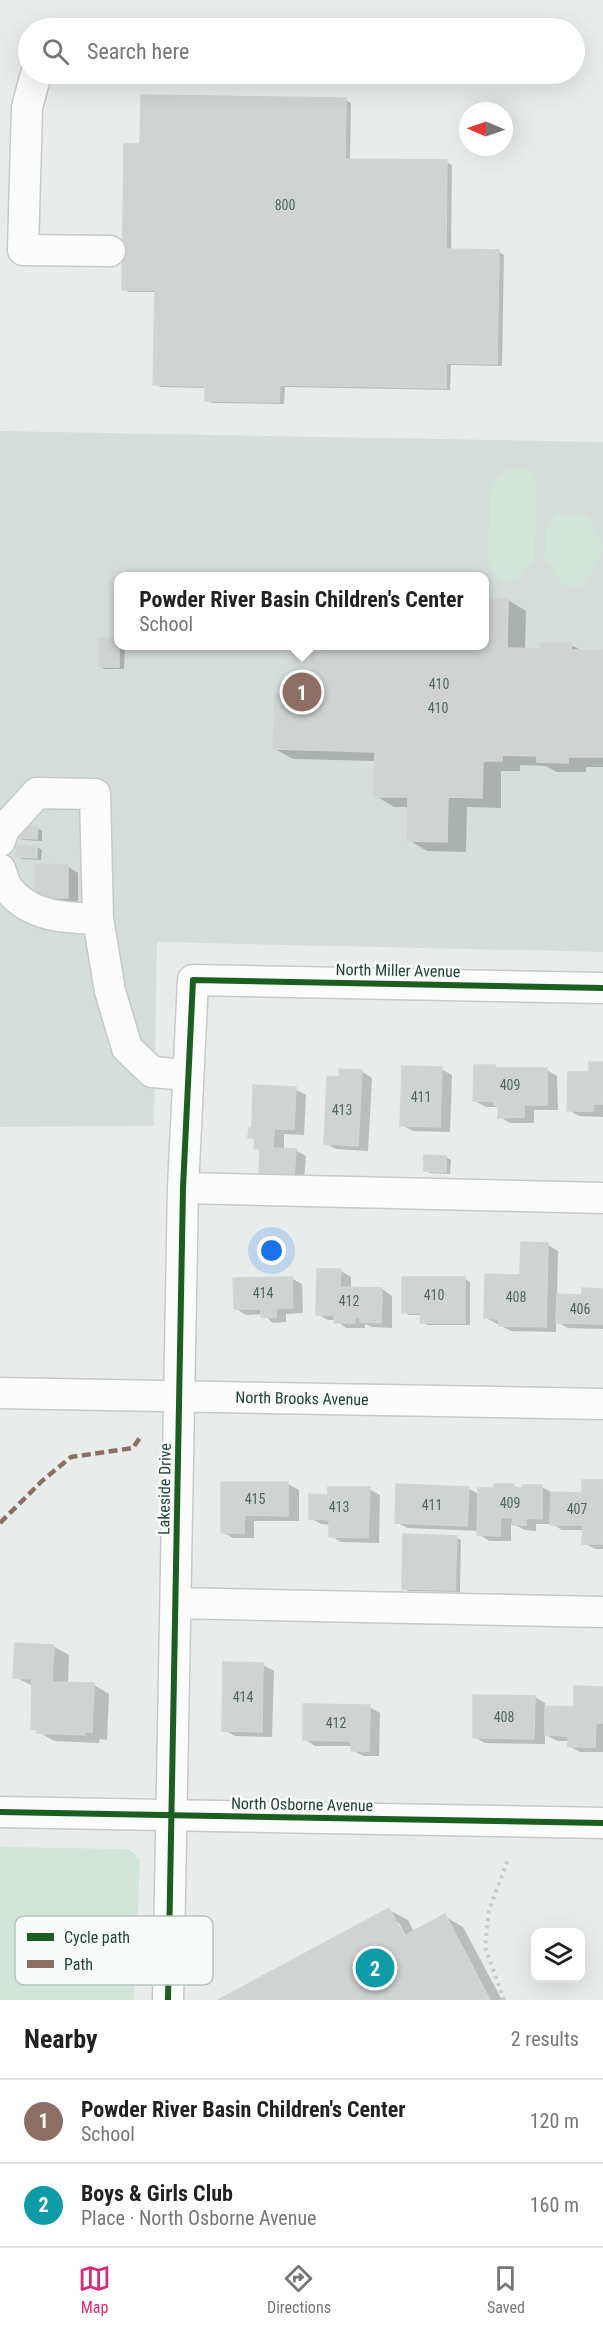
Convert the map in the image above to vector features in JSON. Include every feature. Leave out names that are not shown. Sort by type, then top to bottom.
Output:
[{"type":"street","points":[[33,84],[27,107],[23,250],[110,251]]},
{"type":"street","points":[[0,841],[4,829],[37,793],[95,794],[98,919],[110,991],[127,1048],[153,1072],[188,1076]]},
{"type":"street","points":[[0,869],[7,886],[31,909],[66,918],[98,919]]},
{"type":"street","name":"Lakeside Drive","points":[[170,1916],[183,1188],[193,980]]},
{"type":"street","name":"North Miller Avenue","points":[[193,980],[603,988]]},
{"type":"street","points":[[183,1188],[603,1198]]},
{"type":"street","name":"North Brooks Avenue","points":[[0,1393],[603,1404]]},
{"type":"street","points":[[176,1603],[603,1612]]},
{"type":"street","name":"North Osborne Avenue","points":[[0,1812],[603,1823]]},
{"type":"street","name":"Lakeside Drive","points":[[168,1985],[168,2000]]},
{"type":"path","points":[[504,2000],[485,1947],[489,1910],[510,1857]]},
{"type":"shaded area","points":[[0,431],[603,442],[603,952],[157,942],[154,1126],[0,1127]]},
{"type":"green space","points":[[530,468],[537,481],[534,560],[516,582],[501,582],[488,561],[491,484],[506,469]]},
{"type":"green space","points":[[557,513],[587,515],[603,548],[585,586],[565,586],[545,561],[546,528]]},
{"type":"green space","points":[[0,1847],[129,1849],[140,1859],[138,1916],[15,1916],[15,1985],[135,1985],[134,2000],[0,2000]]},
{"type":"building","points":[[141,95],[346,98],[345,159],[447,160],[446,249],[499,250],[497,364],[446,363],[446,388],[280,385],[279,402],[205,401],[205,386],[153,385],[155,290],[122,290],[124,144],[140,144]]},
{"type":"building","points":[[489,598],[508,599],[507,648],[540,649],[540,643],[572,643],[571,650],[603,650],[603,757],[568,757],[568,763],[537,762],[537,756],[502,755],[502,761],[483,761],[482,798],[448,797],[447,842],[407,841],[408,797],[374,797],[375,752],[273,749],[275,694],[310,695],[312,650],[489,650]]},
{"type":"building","points":[[98,638],[114,638],[114,650],[119,650],[119,667],[98,667]]},
{"type":"building","points":[[16,826],[38,826],[37,839],[16,838]]},
{"type":"building","points":[[16,845],[37,846],[37,858],[16,857]]},
{"type":"building","points":[[35,864],[68,865],[68,898],[35,898]]},
{"type":"building","points":[[589,1062],[603,1062],[603,1104],[593,1104],[593,1111],[567,1111],[568,1072],[589,1072]]},
{"type":"building","points":[[474,1065],[495,1065],[495,1068],[547,1068],[547,1105],[524,1105],[524,1117],[498,1118],[498,1106],[494,1105],[494,1101],[473,1101]]},
{"type":"building","points":[[402,1066],[442,1067],[440,1127],[400,1126]]},
{"type":"building","points":[[339,1069],[362,1070],[358,1146],[324,1144],[327,1076],[339,1077]]},
{"type":"building","points":[[253,1085],[296,1087],[294,1129],[274,1129],[273,1148],[296,1149],[294,1177],[259,1175],[260,1149],[254,1149],[255,1138],[248,1138],[249,1128],[252,1128]]},
{"type":"building","points":[[424,1155],[446,1156],[446,1172],[424,1171]]},
{"type":"building","points":[[521,1242],[548,1243],[546,1327],[499,1326],[499,1319],[484,1318],[485,1274],[520,1275]]},
{"type":"building","points":[[317,1269],[341,1269],[340,1287],[382,1288],[381,1323],[360,1322],[360,1317],[355,1317],[355,1323],[334,1323],[334,1315],[316,1315]]},
{"type":"building","points":[[292,1277],[293,1308],[276,1308],[276,1317],[261,1317],[261,1309],[234,1309],[233,1278]]},
{"type":"building","points":[[402,1277],[465,1277],[465,1323],[420,1323],[421,1313],[402,1313]]},
{"type":"building","points":[[582,1288],[603,1289],[603,1324],[556,1323],[557,1294],[582,1295]]},
{"type":"building","points":[[582,1480],[603,1480],[603,1544],[582,1544],[583,1525],[550,1525],[551,1492],[582,1493]]},
{"type":"building","points":[[221,1482],[288,1482],[288,1516],[244,1515],[244,1533],[221,1533]]},
{"type":"building","points":[[396,1484],[469,1487],[467,1526],[395,1523]]},
{"type":"building","points":[[494,1484],[514,1484],[514,1488],[522,1488],[522,1485],[542,1485],[542,1519],[526,1518],[526,1525],[512,1525],[513,1518],[501,1517],[500,1536],[477,1535],[478,1488],[493,1488]]},
{"type":"building","points":[[328,1487],[370,1487],[368,1538],[329,1537],[329,1520],[309,1519],[309,1494],[328,1495]]},
{"type":"building","points":[[403,1534],[457,1536],[455,1590],[402,1589]]},
{"type":"building","points":[[15,1643],[54,1645],[52,1682],[94,1683],[92,1732],[85,1732],[85,1735],[37,1733],[37,1730],[31,1729],[32,1679],[13,1678]]},
{"type":"building","points":[[223,1662],[263,1663],[262,1732],[222,1731]]},
{"type":"building","points":[[574,1686],[603,1687],[603,1723],[596,1723],[595,1747],[568,1747],[568,1736],[545,1735],[545,1706],[574,1707]]},
{"type":"building","points":[[473,1695],[535,1696],[534,1739],[473,1738]]},
{"type":"building","points":[[303,1704],[370,1705],[369,1751],[351,1751],[351,1741],[303,1740]]},
{"type":"building","points":[[389,1908],[404,1936],[445,1914],[490,2000],[218,2000]]},
{"type":"marked path","points":[[0,1523],[42,1481],[71,1457],[133,1448],[141,1436]]},
{"type":"cycle path","points":[[170,1916],[183,1188],[193,980],[603,988]]},
{"type":"cycle path","points":[[0,1812],[603,1823]]},
{"type":"cycle path","points":[[168,1985],[168,2000]]},
{"type":"place","name":"Powder River Basin Children's Center","points":[[302,692]]},
{"type":"place","name":"Boys & Girls Club","points":[[375,1968]]}]
